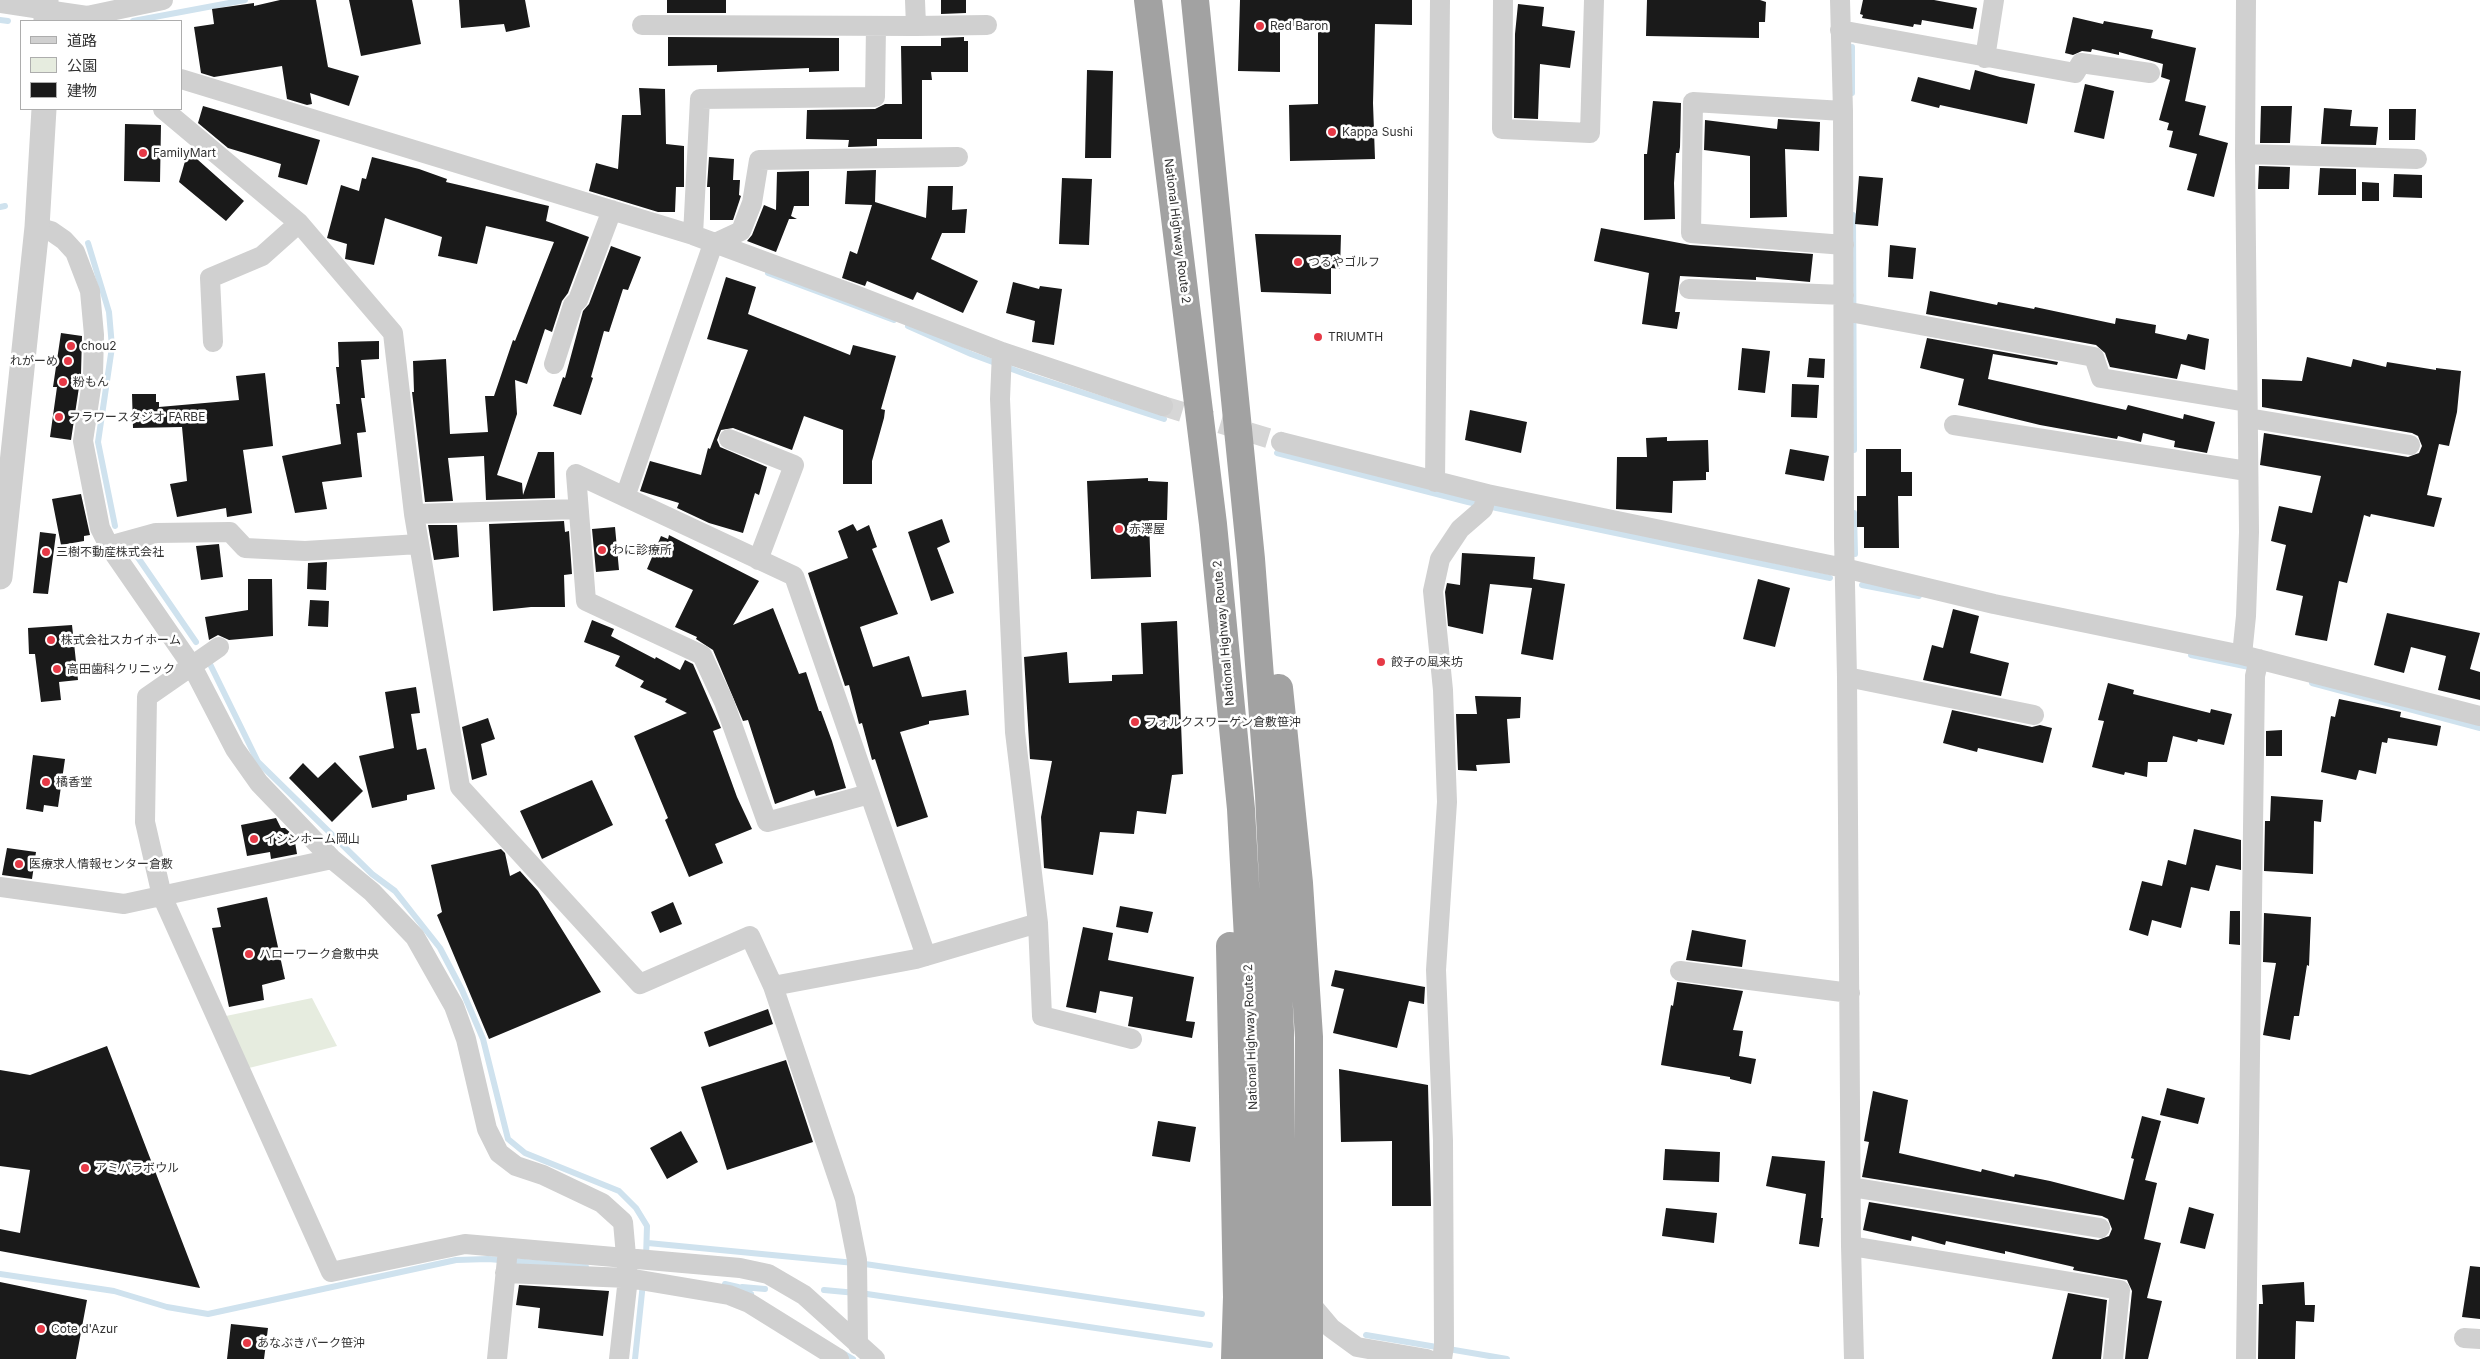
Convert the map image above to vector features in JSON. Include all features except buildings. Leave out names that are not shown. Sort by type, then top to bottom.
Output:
[{"type":"highway","name":"National Highway Route 2","points":[[1148,0],[1213,524],[1241,809],[1253,1031],[1257,1298],[1255,1359]]},
{"type":"highway","points":[[1195,0],[1250,559],[1269,794],[1296,1301],[1309,1359]]},
{"type":"highway","points":[[1234,1359],[1237,1297],[1234,1082],[1227,862],[1241,809]]},
{"type":"highway","points":[[1283,1359],[1296,1301]]},
{"type":"street","points":[[0,3],[89,18],[163,0]]},
{"type":"street","points":[[915,0],[916,26]]},
{"type":"street","points":[[1436,482],[1440,0]]},
{"type":"street","points":[[1503,0],[1502,129],[1590,133],[1594,0]]},
{"type":"street","points":[[1840,0],[1844,245],[1849,308],[1843,383],[1851,1246],[1854,1359]]},
{"type":"street","points":[[1985,58],[1994,0]]},
{"type":"street","points":[[2246,0],[2245,154],[2248,410],[2246,616],[2254,663],[2246,1359]]},
{"type":"street","points":[[642,25],[987,25]]},
{"type":"street","points":[[693,235],[700,99],[874,97],[876,26]]},
{"type":"street","points":[[1840,30],[2075,73],[2081,63],[2150,72]]},
{"type":"street","points":[[182,79],[610,217],[693,235],[711,250],[855,295],[1001,361],[1163,406]]},
{"type":"street","points":[[1843,111],[1693,102],[1691,233],[1844,245]]},
{"type":"street","points":[[0,577],[38,228],[44,110]]},
{"type":"street","points":[[164,110],[299,223],[393,333],[414,514],[460,787],[640,984],[750,936],[773,986],[845,1199],[858,1263],[859,1293],[869,1355]]},
{"type":"street","points":[[2245,154],[2417,158]]},
{"type":"street","points":[[625,497],[711,250],[741,231],[752,203],[759,160],[958,157]]},
{"type":"street","points":[[554,364],[573,305],[578,300],[610,217]]},
{"type":"street","points":[[212,342],[210,278],[262,256],[299,223]]},
{"type":"street","points":[[38,228],[58,235],[75,252],[90,291],[94,335],[93,375],[83,441],[100,528],[109,546],[192,666],[235,749],[259,783],[332,859],[372,892],[416,938],[454,1006],[466,1039],[487,1129],[499,1154],[516,1166],[543,1175],[602,1203],[623,1222],[641,1259],[639,1279],[619,1359]]},
{"type":"street","points":[[1689,290],[1849,308],[2094,357],[2101,378],[2410,445]]},
{"type":"street","points":[[1001,361],[1015,732],[1038,923],[1042,1016],[1132,1039]]},
{"type":"street","points":[[1954,424],[2248,472]]},
{"type":"street","points":[[729,439],[794,465],[758,560]]},
{"type":"street","points":[[1281,442],[1436,482],[1485,500],[1844,568],[2480,716]]},
{"type":"street","points":[[869,794],[767,822],[724,702],[702,655],[586,601],[576,474],[794,576],[926,956]]},
{"type":"street","points":[[1296,1301],[1357,1347],[1439,1354],[1443,1141],[1436,970],[1447,802],[1444,690],[1433,591],[1440,559],[1460,528],[1485,500]]},
{"type":"street","points":[[414,514],[578,509]]},
{"type":"street","points":[[109,546],[156,533],[184,532],[230,532],[245,548],[305,552],[419,544]]},
{"type":"street","points":[[219,647],[147,697],[146,822],[162,896],[331,1272],[465,1244],[507,1261],[639,1279],[740,1268],[777,1279],[804,1295],[832,1318],[869,1355]]},
{"type":"street","points":[[1847,677],[2034,716]]},
{"type":"street","points":[[0,887],[124,904],[332,859]]},
{"type":"street","points":[[773,986],[926,956],[1038,923]]},
{"type":"street","points":[[1680,971],[1850,993]]},
{"type":"street","points":[[1851,1187],[2100,1228]]},
{"type":"street","points":[[1851,1246],[2120,1290],[2113,1359]]},
{"type":"street","points":[[507,1261],[641,1259],[749,1304],[839,1359]]},
{"type":"street","points":[[497,1359],[507,1261]]},
{"type":"green space","points":[[312,998],[337,1046],[249,1068],[226,1016]]},
{"type":"waterway","points":[[138,20],[245,0]]},
{"type":"waterway","points":[[0,20],[8,21]]},
{"type":"waterway","points":[[1852,47],[1852,93]]},
{"type":"waterway","points":[[0,207],[5,206]]},
{"type":"waterway","points":[[1853,215],[1854,450]]},
{"type":"waterway","points":[[88,243],[109,312],[112,347],[98,442],[115,526]]},
{"type":"waterway","points":[[768,273],[894,320]]},
{"type":"waterway","points":[[908,326],[971,354],[1028,375],[1164,419]]},
{"type":"waterway","points":[[1277,453],[1468,502],[1830,578]]},
{"type":"waterway","points":[[1854,513],[1855,554]]},
{"type":"waterway","points":[[130,546],[196,642]]},
{"type":"waterway","points":[[1862,585],[1919,596]]},
{"type":"waterway","points":[[2191,655],[2254,668]]},
{"type":"waterway","points":[[208,660],[258,762],[372,874],[395,891],[440,948],[462,990],[483,1039],[508,1139],[525,1153],[619,1191],[636,1208],[647,1226],[646,1258]]},
{"type":"waterway","points":[[2312,683],[2480,728]]},
{"type":"waterway","points":[[648,1243],[865,1264],[1202,1314]]},
{"type":"waterway","points":[[0,1274],[114,1291],[167,1307],[208,1314],[456,1260],[488,1259],[586,1267]]},
{"type":"waterway","points":[[635,1359],[643,1283]]},
{"type":"waterway","points":[[725,1284],[738,1287],[751,1294]]},
{"type":"waterway","points":[[742,1287],[765,1289]]},
{"type":"waterway","points":[[824,1290],[867,1294],[1210,1345]]},
{"type":"waterway","points":[[1366,1335],[1507,1359]]},
{"type":"waterway","points":[[841,1352],[853,1359]]},
{"type":"tunnel","points":[[1163,406],[1281,442]]},
{"type":"place","name":"Red Baron","points":[[1260,26]]},
{"type":"place","name":"Kappa Sushi","points":[[1332,132]]},
{"type":"place","name":"FamilyMart","points":[[143,153]]},
{"type":"place","name":"つるやゴルフ","points":[[1298,262]]},
{"type":"place","name":"TRIUMTH","points":[[1318,337]]},
{"type":"place","name":"chou2","points":[[71,346]]},
{"type":"place","name":"れがーめ","points":[[68,361]]},
{"type":"place","name":"粉もん","points":[[63,382]]},
{"type":"place","name":"フラワースタジオ FARBE","points":[[59,417]]},
{"type":"place","name":"赤澤屋","points":[[1119,529]]},
{"type":"place","name":"わに診療所","points":[[602,550]]},
{"type":"place","name":"三樹不動産株式会社","points":[[46,552]]},
{"type":"place","name":"株式会社スカイホーム","points":[[51,640]]},
{"type":"place","name":"餃子の風来坊","points":[[1381,662]]},
{"type":"place","name":"高田歯科クリニック","points":[[57,669]]},
{"type":"place","name":"フォルクスワーゲン倉敷笹沖","points":[[1135,722]]},
{"type":"place","name":"橘香堂","points":[[46,782]]},
{"type":"place","name":"イシンホーム岡山","points":[[254,839]]},
{"type":"place","name":"医療求人情報センター倉敷","points":[[19,864]]},
{"type":"place","name":"ハローワーク倉敷中央","points":[[249,954]]},
{"type":"place","name":"アミパラボウル","points":[[85,1168]]},
{"type":"place","name":"Cote d'Azur","points":[[41,1329]]},
{"type":"place","name":"あなぶきパーク笹沖","points":[[247,1343]]}]
